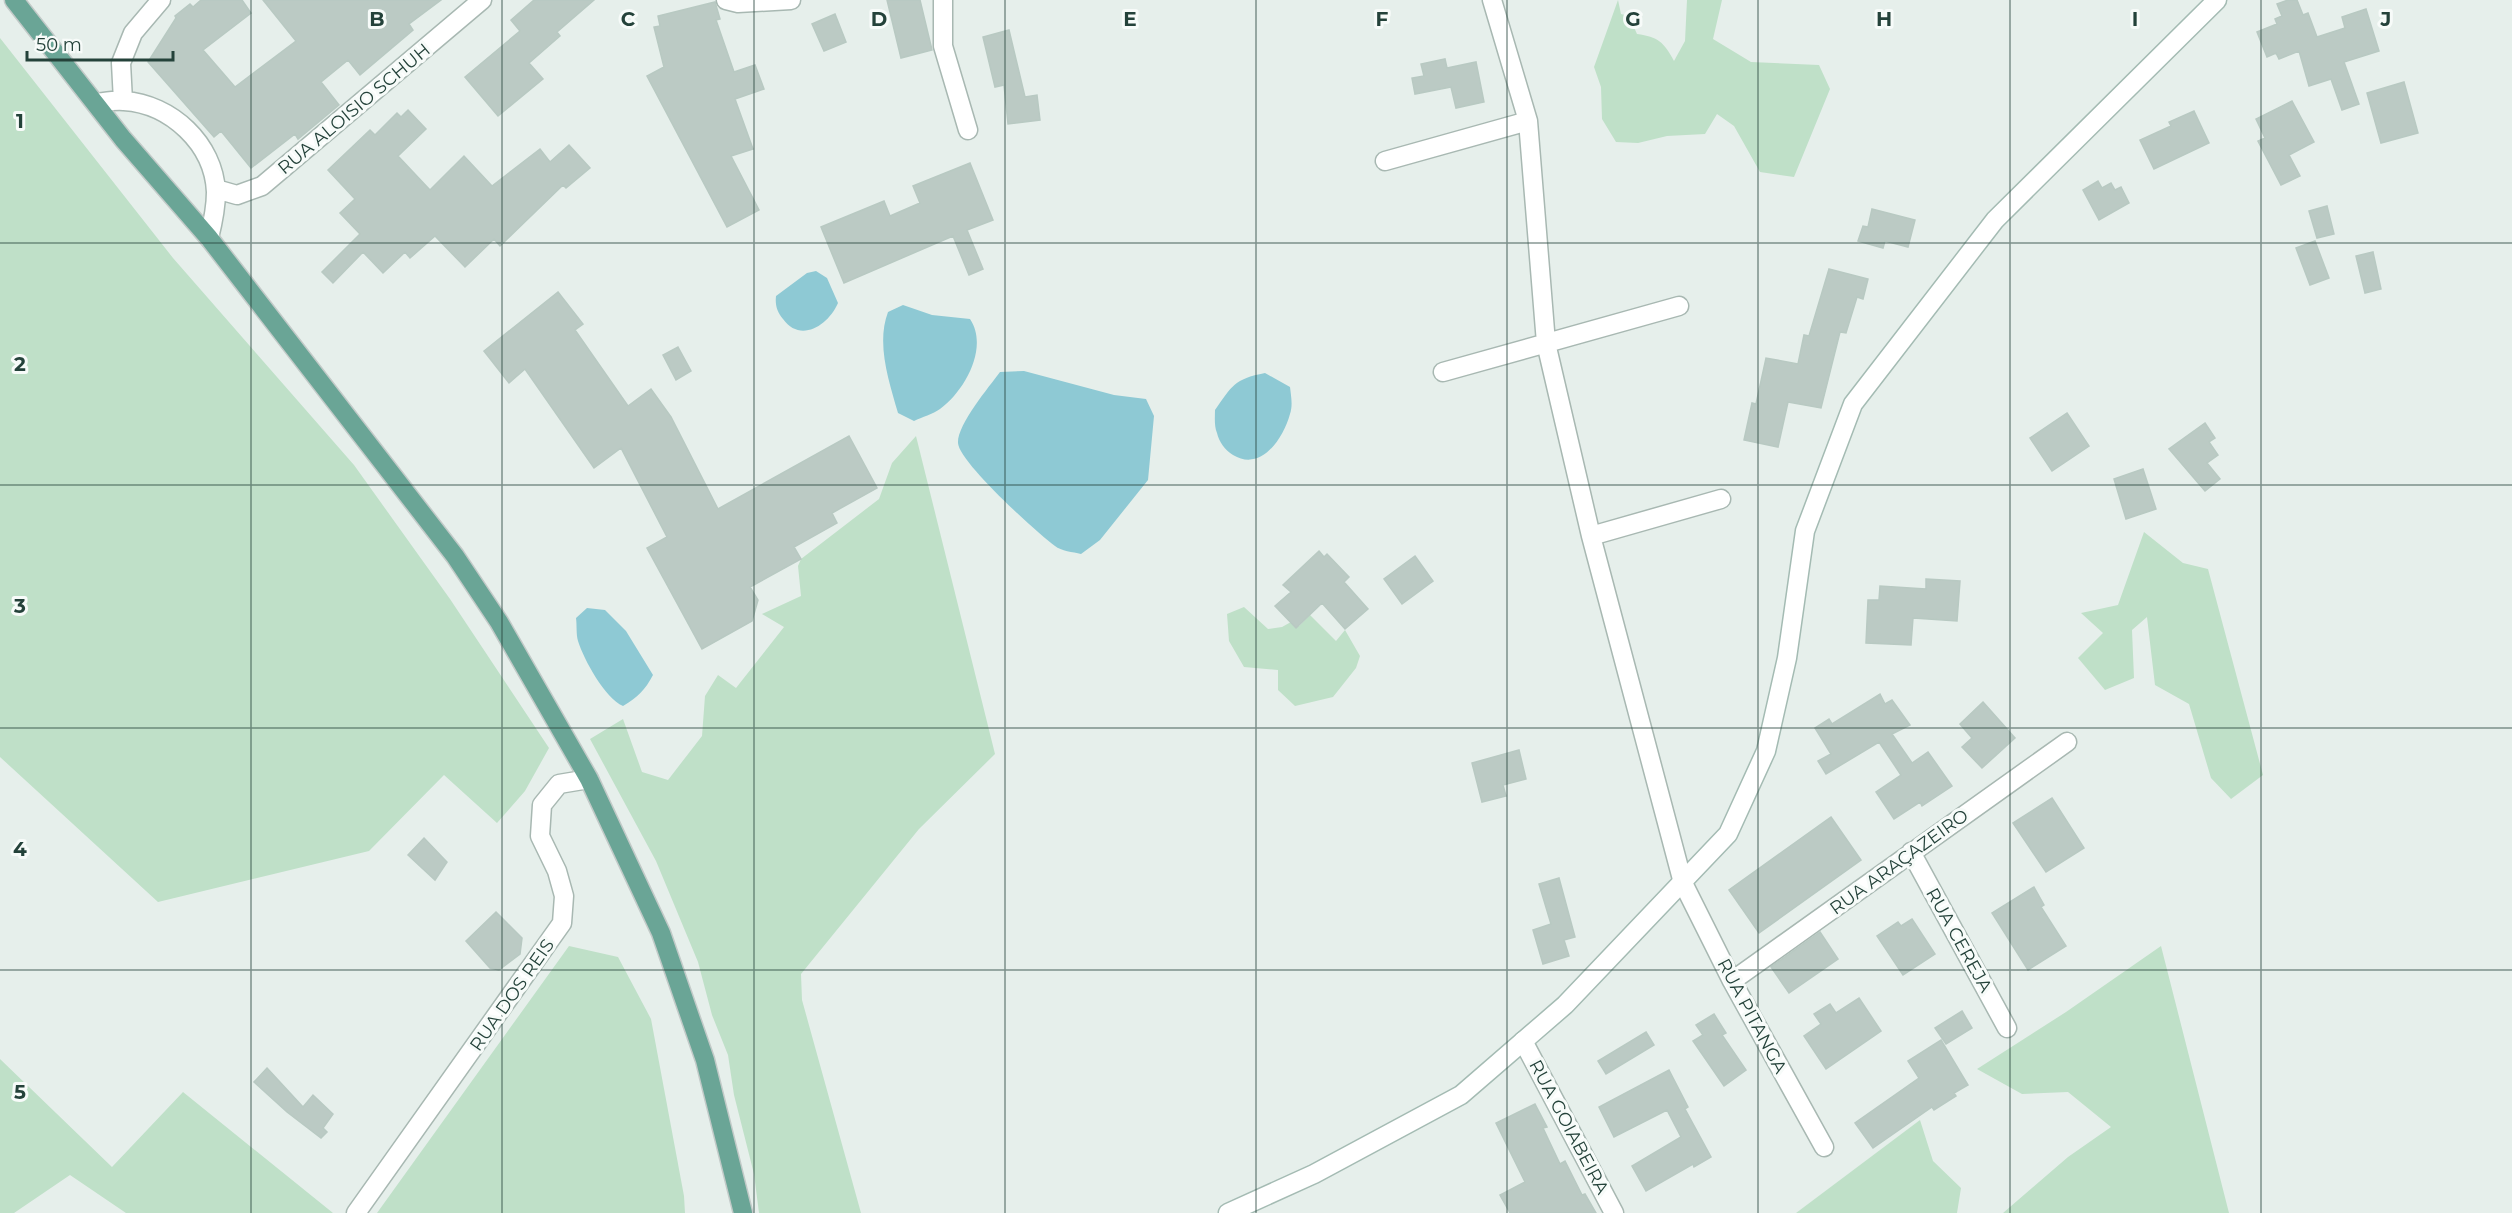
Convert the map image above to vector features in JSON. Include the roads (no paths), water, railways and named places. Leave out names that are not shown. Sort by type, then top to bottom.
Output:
[{"type":"main road","points":[[14,0],[123,139],[209,238],[455,556],[499,622],[589,779],[661,933],[705,1060],[743,1213]]},
{"type":"street","points":[[123,101],[121,63],[133,33],[161,0]]},
{"type":"street","name":"RUA ALOISIO SCHUH","points":[[216,189],[237,195],[262,186],[482,0]]},
{"type":"street","points":[[726,0],[738,3],[790,0]]},
{"type":"street","points":[[943,0],[943,46],[968,130]]},
{"type":"street","name":"RUA PITANGA","points":[[1492,0],[1528,121],[1546,344],[1591,536],[1683,883],[1732,981],[1824,1147]]},
{"type":"street","points":[[1228,1213],[1314,1174],[1461,1095],[1564,1005],[1728,834],[1766,751],[1787,658],[1805,531],[1853,404],[1995,220],[2217,0]]},
{"type":"street","points":[[96,103],[123,101],[159,109],[190,132],[203,149],[212,168],[216,189],[215,214],[209,238]]},
{"type":"street","points":[[1385,161],[1528,121]]},
{"type":"street","points":[[1443,372],[1679,306]]},
{"type":"street","points":[[1591,536],[1721,499]]},
{"type":"street","name":"RUA ARAÇAZEIRO","points":[[1732,981],[2067,742]]},
{"type":"street","name":"RUA DOS REIS","points":[[356,1213],[562,923],[564,896],[557,871],[540,836],[542,805],[559,784],[589,779]]},
{"type":"street","name":"RUA CEREJA","points":[[1911,852],[2007,1028]]},
{"type":"street","name":"RUA GOIABEIRA","points":[[1523,1041],[1614,1213]]},
{"type":"water","points":[[816,271],[827,278],[838,303],[828,319],[821,324],[805,331],[797,330],[779,314],[776,296],[807,273]]},
{"type":"water","points":[[903,305],[932,315],[970,319],[977,342],[972,368],[958,391],[940,409],[914,421],[898,413],[885,362],[883,337],[888,312]]},
{"type":"water","points":[[1024,371],[1114,395],[1146,399],[1154,416],[1148,480],[1100,540],[1081,554],[1058,548],[1032,527],[984,481],[958,443],[959,435],[968,417],[1000,372]]},
{"type":"water","points":[[1265,373],[1290,387],[1291,411],[1282,433],[1269,450],[1253,459],[1243,459],[1230,453],[1221,443],[1215,427],[1215,410],[1240,381]]},
{"type":"water","points":[[587,608],[605,610],[626,631],[653,675],[641,693],[623,706],[602,687],[590,668],[578,641],[576,618]]}]
